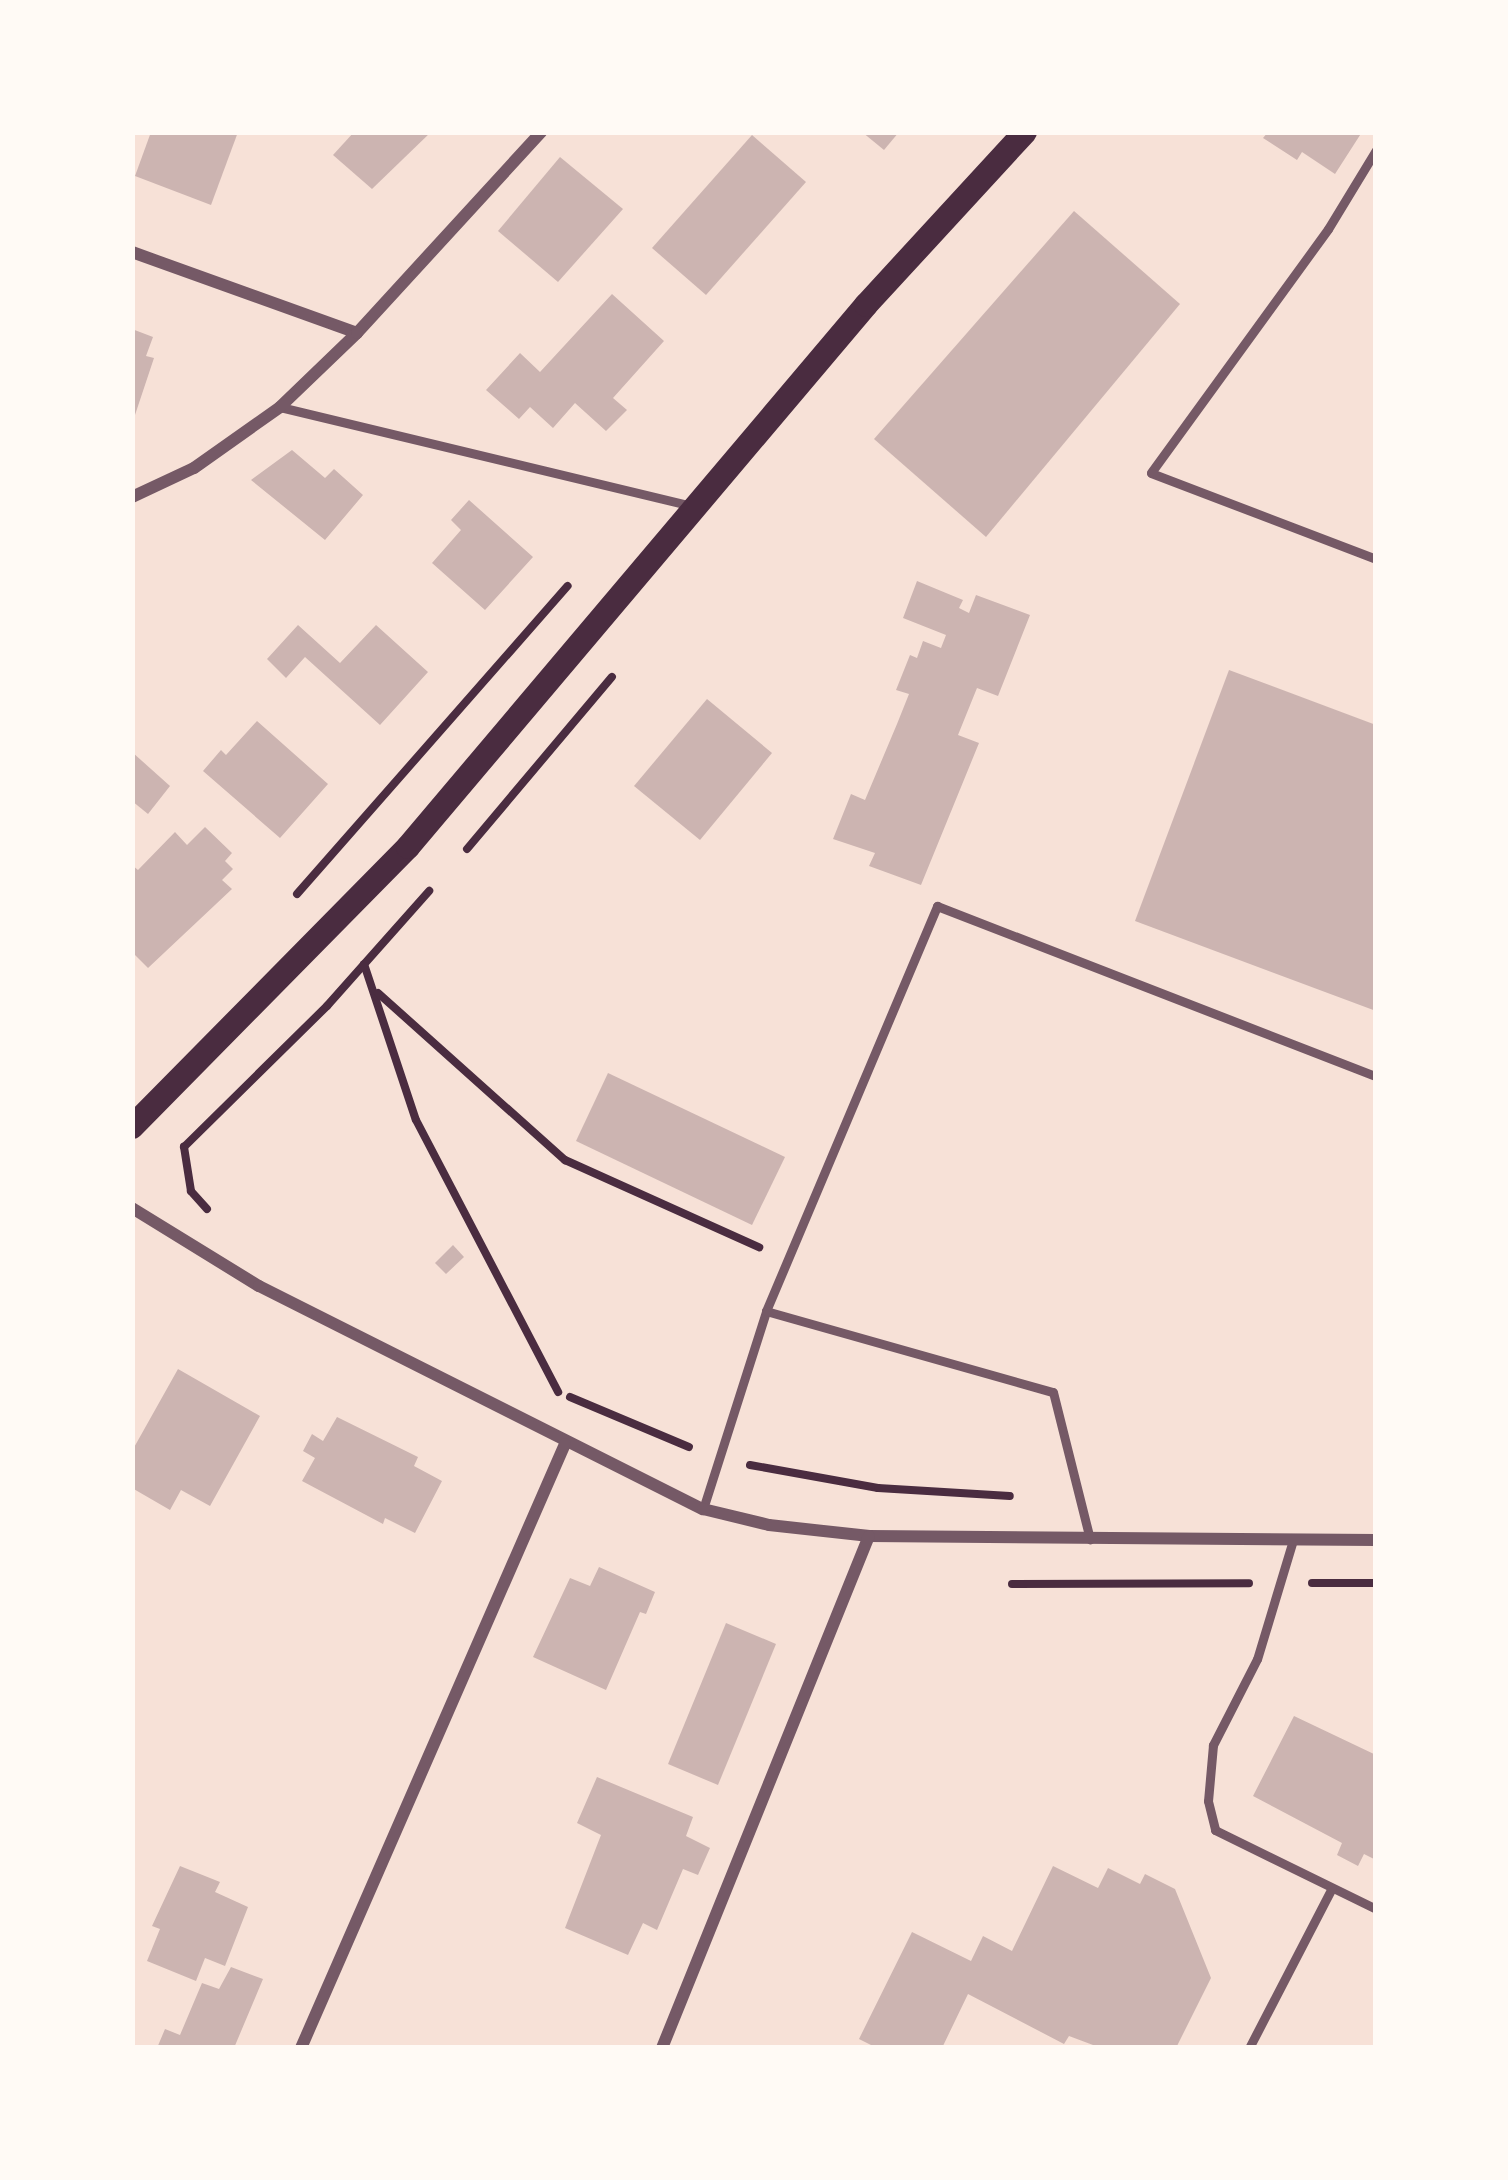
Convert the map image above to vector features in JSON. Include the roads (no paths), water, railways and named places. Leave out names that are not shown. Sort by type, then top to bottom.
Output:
[{"type":"main road","points":[[132,1127],[408,848],[866,304],[1025,132]]},
{"type":"street","points":[[132,496],[194,468],[280,407],[357,333],[541,132]]},
{"type":"street","points":[[132,252],[357,333]]},
{"type":"street","points":[[132,1208],[212,1261],[565,1444],[703,1509],[769,1525],[869,1536],[1376,1540]]},
{"type":"street","points":[[301,2048],[565,1444]]},
{"type":"street","points":[[662,2048],[869,1536]]},
{"type":"lane","points":[[1376,149],[1328,229],[1151,473],[1376,559]]},
{"type":"lane","points":[[280,407],[695,506]]},
{"type":"lane","points":[[703,1509],[766,1311],[937,906],[1376,1076]]},
{"type":"lane","points":[[766,1311],[1054,1392],[1090,1539]]},
{"type":"lane","points":[[1293,1540],[1257,1659],[1214,1745],[1208,1801],[1214,1830],[1376,1909]]},
{"type":"lane","points":[[1249,2048],[1332,1888]]}]
